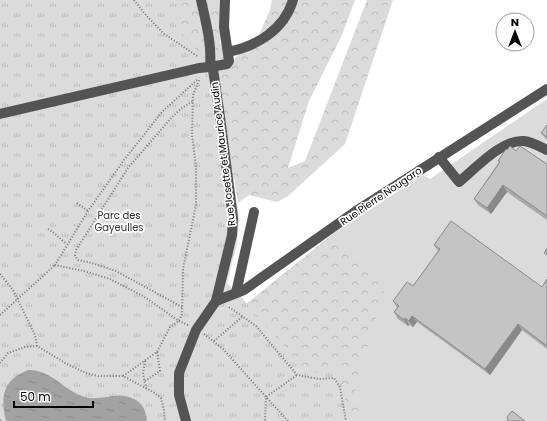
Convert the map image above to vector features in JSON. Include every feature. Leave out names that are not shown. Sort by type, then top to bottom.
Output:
[{"type":"street","name":"Rue Josette et Maurice Audin","points":[[186,421],[179,395],[178,373],[196,330],[216,301],[232,235],[232,218],[220,117],[213,69],[210,67],[211,54],[201,0]]},
{"type":"street","points":[[0,114],[200,72],[210,67],[227,64],[230,61],[224,27],[225,0]]},
{"type":"street","points":[[228,52],[240,50],[254,44],[277,29],[284,21],[293,0]]},
{"type":"street","name":"Rue Pierre Nougaro","points":[[216,301],[244,290],[356,211],[547,89]]},
{"type":"street","points":[[439,157],[459,182],[497,150],[513,142],[524,141],[533,143],[547,150]]},
{"type":"street","points":[[236,293],[254,212]]},
{"type":"path","points":[[122,376],[157,352],[170,326],[179,321],[182,314],[183,269],[196,205],[196,167],[192,135],[193,96],[200,72],[196,56],[163,33],[134,0]]},
{"type":"path","points":[[0,315],[55,265],[88,211],[124,160],[162,112],[200,72]]},
{"type":"path","points":[[182,308],[116,271],[78,260],[75,256],[76,250],[128,168],[172,117],[182,108],[193,102]]},
{"type":"path","points":[[77,203],[88,211]]},
{"type":"path","points":[[48,229],[67,244]]},
{"type":"path","points":[[55,265],[84,271],[110,279],[142,296],[179,321]]},
{"type":"path","points":[[0,274],[12,290],[36,335],[37,346]]},
{"type":"path","points":[[216,301],[232,309],[256,326],[297,375],[319,379],[334,378],[340,387],[346,421]]},
{"type":"path","points":[[243,316],[214,341],[288,421]]},
{"type":"path","points":[[0,363],[8,353],[25,347],[37,346],[86,373],[98,376],[122,376],[155,393],[161,398],[165,421]]},
{"type":"path","points":[[145,381],[160,371],[157,352]]},
{"type":"path","points":[[145,361],[143,374],[146,388]]},
{"type":"path","points":[[266,398],[297,375]]},
{"type":"path","points":[[265,421],[266,398]]},
{"type":"green space","name":"Parc des Gayeulles","points":[[0,0],[176,0],[183,35],[203,58],[217,56],[239,220],[237,243],[227,283],[243,299],[303,368],[318,373],[335,367],[341,378],[349,421],[0,421]]},
{"type":"green space","name":"Parc des Gayeulles","points":[[26,0],[224,0],[220,42],[229,64],[259,35],[270,10],[272,0],[355,0],[342,35],[309,101],[288,168],[305,161],[367,0],[393,0],[345,144],[288,196],[277,202],[249,195],[238,203],[234,177],[202,307],[214,330],[334,233],[387,282],[355,387],[359,421],[275,421],[285,406],[264,379],[231,350],[224,353],[218,360],[210,376],[205,396],[206,414],[209,421],[147,421],[147,416],[142,405],[141,391],[137,377],[147,351],[144,342],[136,337],[125,325],[112,317],[96,302],[73,300],[62,306],[33,357],[34,370],[15,376],[7,383],[2,396],[3,411],[0,407],[0,253],[24,243],[46,230],[63,217],[83,198],[80,174],[76,162],[64,143],[55,136],[44,132],[31,132],[19,135],[0,144],[0,13],[10,10]],"holes":[[[190,185],[204,186],[209,211],[209,222],[201,266],[198,276],[188,295],[172,296],[153,265],[147,243],[148,232],[152,222],[161,211],[177,202]]]},
{"type":"green space","points":[[547,99],[547,421],[349,421],[334,233],[423,175],[430,179]]},
{"type":"water","points":[[28,370],[44,373],[70,390],[85,397],[98,398],[123,396],[136,400],[143,406],[147,421],[6,421],[3,404],[5,390],[13,379]]},
{"type":"building","points":[[547,125],[547,137],[541,133]]},
{"type":"building","points":[[510,146],[516,151],[520,146],[547,164],[547,216],[503,185],[487,208],[474,199],[500,162],[498,161],[506,149],[507,150]]},
{"type":"building","points":[[451,221],[542,287],[547,279],[547,346],[518,324],[485,369],[412,316],[409,321],[405,318],[404,320],[394,312],[399,306],[393,301],[407,282],[413,286],[440,249],[434,245]]},
{"type":"building","points":[[547,248],[547,255],[544,253]]},
{"type":"building","points":[[512,411],[525,421],[507,421],[507,417]]}]
